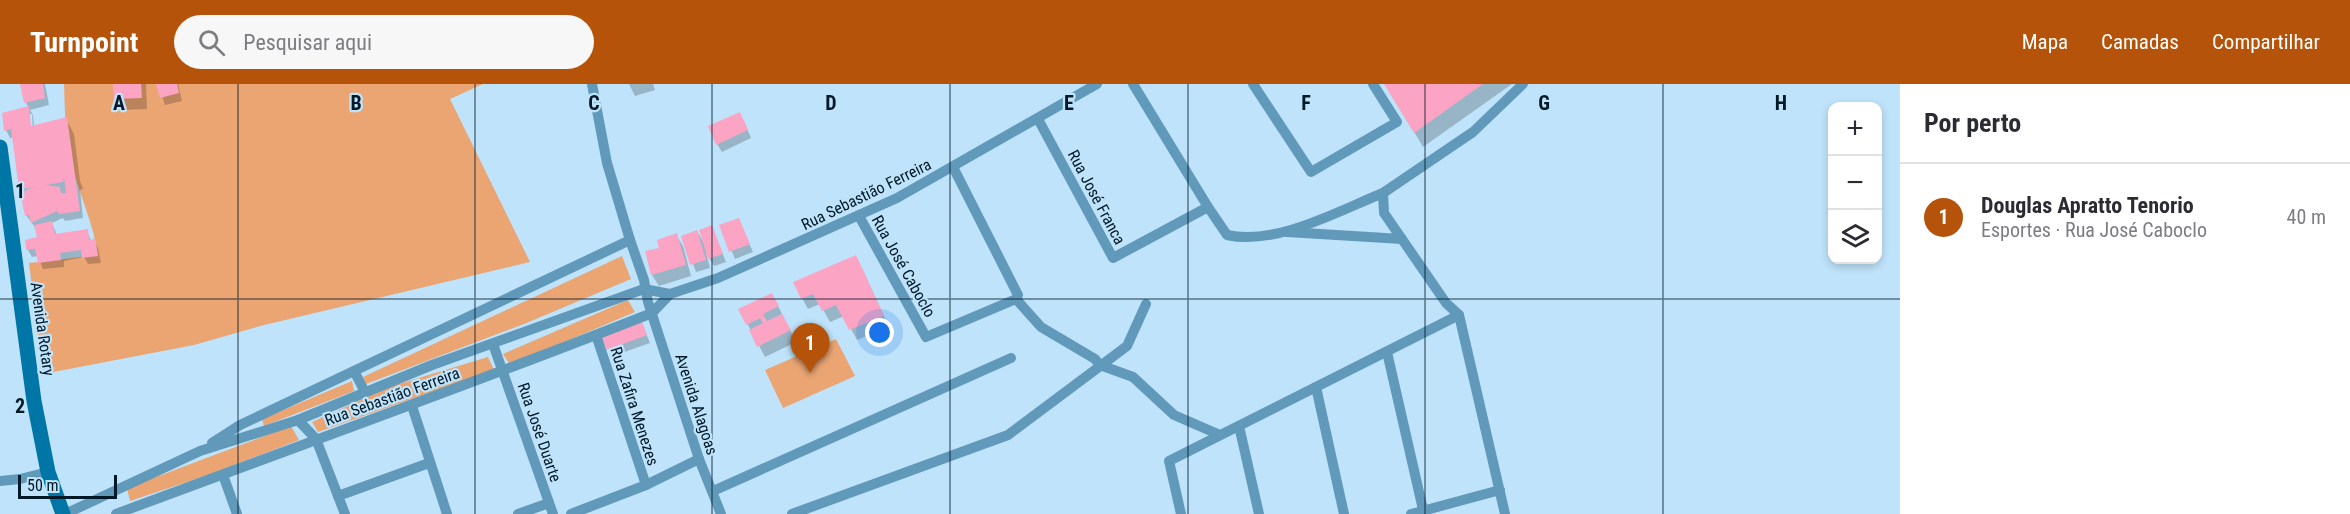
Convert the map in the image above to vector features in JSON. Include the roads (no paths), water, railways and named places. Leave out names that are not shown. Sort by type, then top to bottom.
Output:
[{"type":"main road","name":"Avenida Rotary","points":[[0,147],[34,401],[48,472],[64,514]]},
{"type":"street","points":[[592,84],[607,163],[644,284]]},
{"type":"street","name":"Rua Sebastião Ferreira","points":[[116,514],[129,512],[316,439],[412,406],[652,313],[670,294],[718,278],[897,198],[1097,84]]},
{"type":"street","points":[[1133,84],[1227,235],[1241,238],[1284,232],[1402,239]]},
{"type":"street","points":[[1253,84],[1311,172],[1397,123],[1373,84]]},
{"type":"street","points":[[1284,232],[1383,193],[1473,132],[1523,84]]},
{"type":"street","name":"Rua José Franca","points":[[1038,119],[1113,258],[1208,207]]},
{"type":"street","points":[[953,167],[1017,298],[1041,327],[1095,358],[1100,365],[1133,378],[1174,415],[1220,435]]},
{"type":"street","points":[[1383,193],[1384,213],[1446,303],[1459,315],[1505,514]]},
{"type":"street","name":"Rua José Caboclo","points":[[859,216],[926,337],[1017,298]]},
{"type":"street","name":"Rua Sebastião Ferreira","points":[[200,451],[240,425],[630,240]]},
{"type":"street","name":"Rua Sebastião Ferreira","points":[[64,514],[200,451],[298,420],[432,365],[493,344],[644,284],[670,294]]},
{"type":"street","name":"Avenida Alagoas","points":[[644,284],[699,459],[721,514]]},
{"type":"street","points":[[792,514],[1008,435],[1127,346],[1146,304]]},
{"type":"street","points":[[1181,514],[1169,461],[1459,315]]},
{"type":"street","name":"Rua Zafira Menezes","points":[[596,335],[646,485]]},
{"type":"street","name":"Rua José Duarte","points":[[493,344],[551,509]]},
{"type":"street","points":[[1387,352],[1424,513]]},
{"type":"street","points":[[713,491],[1011,358]]},
{"type":"street","points":[[354,371],[365,392]]},
{"type":"street","points":[[1316,387],[1344,514]]},
{"type":"street","points":[[412,406],[447,514]]},
{"type":"street","points":[[298,420],[316,439],[345,514]]},
{"type":"street","points":[[1239,426],[1259,514]]},
{"type":"street","points":[[571,514],[646,485],[699,459]]},
{"type":"street","points":[[338,496],[429,463]]},
{"type":"street","points":[[0,481],[48,472]]},
{"type":"street","points":[[223,475],[237,514]]},
{"type":"street","points":[[1411,514],[1424,513],[1500,490]]},
{"type":"street","points":[[518,514],[551,509]]},
{"type":"place","name":"Douglas Apratto Tenorio","points":[[810,373]]}]
